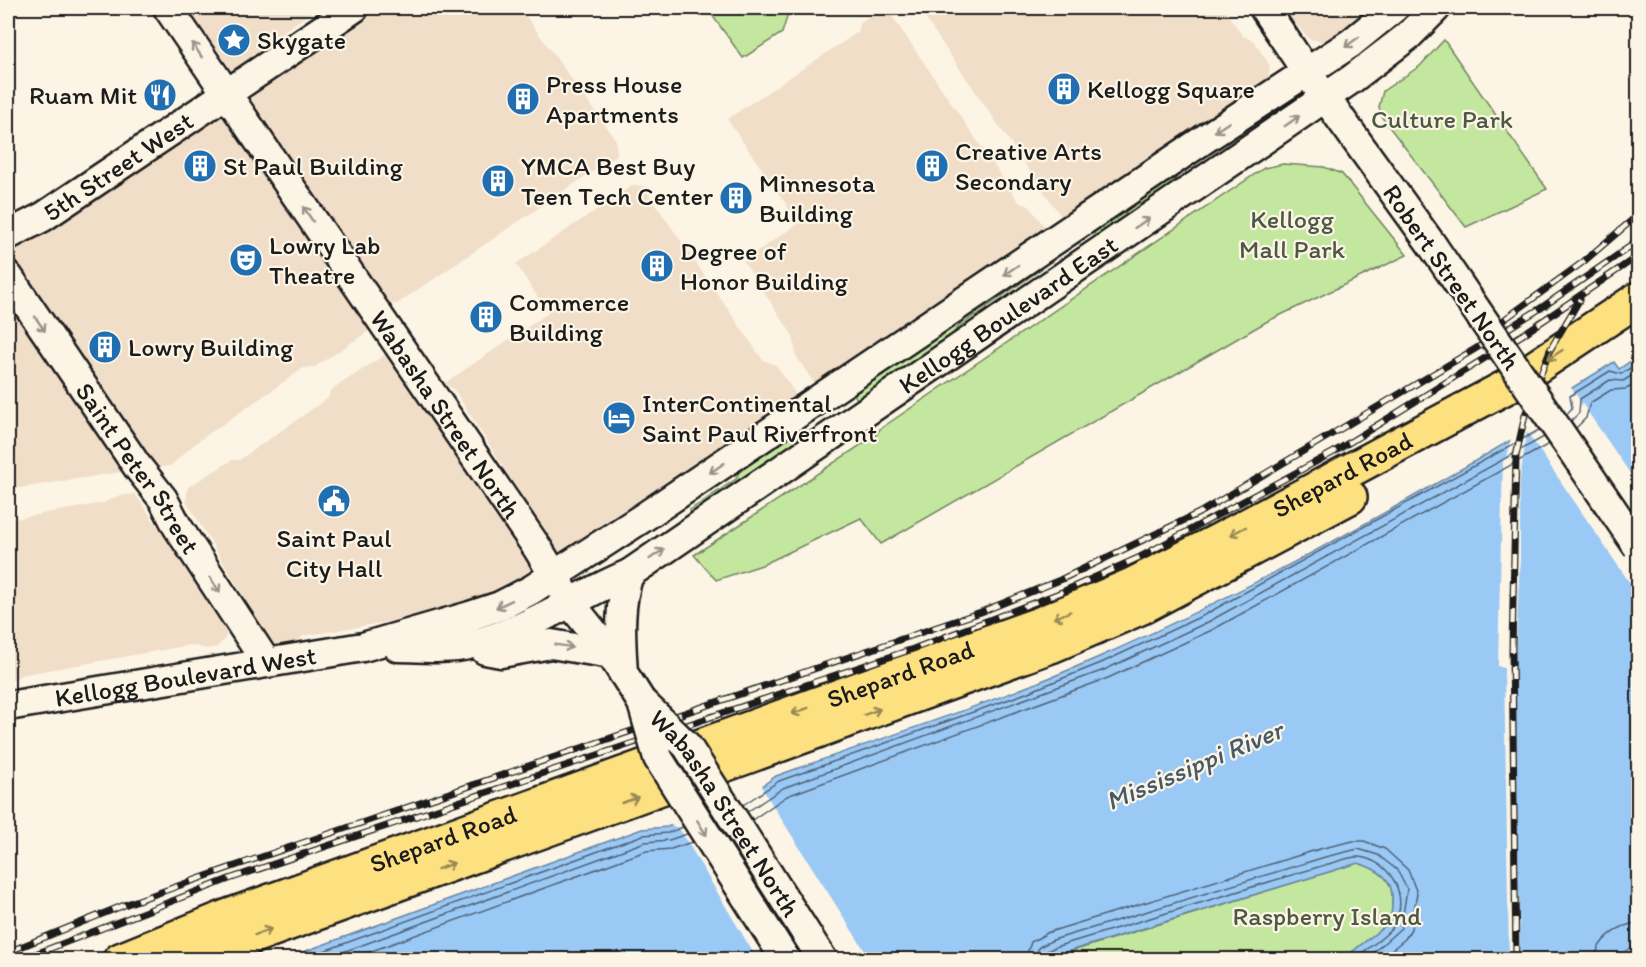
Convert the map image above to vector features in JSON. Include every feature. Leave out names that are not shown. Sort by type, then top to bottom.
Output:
[{"type":"highway","name":"Shepard Road","points":[[120,960],[226,917],[1042,623],[1132,585],[1506,387],[1638,299]]},
{"type":"highway","name":"Shepard Road","points":[[188,960],[947,685],[1051,646],[1142,607],[1517,406],[1638,324]]},
{"type":"main road","name":"Wabasha Street North","points":[[168,8],[555,576],[571,604],[617,663],[641,701],[687,746],[823,960]]},
{"type":"main road","name":"5th Street West","points":[[8,235],[43,216],[354,8]]},
{"type":"main road","name":"Robert Street North","points":[[1264,8],[1306,71],[1432,245],[1638,547]]},
{"type":"main road","name":"Kellogg Boulevard East","points":[[555,576],[1351,43],[1394,8]]},
{"type":"main road","name":"Kellogg Boulevard East","points":[[571,604],[595,588],[629,574],[1326,98],[1408,36],[1436,8]]},
{"type":"main road","name":"Saint Peter Street","points":[[8,276],[137,466],[163,499],[177,526],[266,662]]},
{"type":"main road","points":[[465,646],[501,653],[551,644],[617,663],[623,591],[629,574]]},
{"type":"main road","name":"Kellogg Boulevard West","points":[[8,705],[363,647],[500,606],[555,576]]},
{"type":"main road","name":"Kellogg Boulevard West","points":[[363,647],[465,646],[521,629],[571,604]]},
{"type":"main road","name":"Wabasha Street North","points":[[641,701],[658,758],[786,960]]},
{"type":"shaded area","points":[[187,8],[318,8],[281,33],[275,46],[237,70],[227,71],[205,42],[203,31]]},
{"type":"shaded area","points":[[380,8],[520,8],[616,140],[617,155],[397,304],[388,304],[379,295],[376,285],[250,106],[253,94]]},
{"type":"shaded area","points":[[918,8],[1223,8],[1243,36],[1254,41],[1270,66],[1268,83],[1076,217],[1060,215]]},
{"type":"shaded area","points":[[1289,8],[1378,8],[1325,42],[1309,39],[1289,17]]},
{"type":"shaded area","points":[[880,9],[888,10],[1019,202],[1029,206],[1047,230],[816,386],[796,356],[793,336],[743,261],[799,223],[727,119],[858,32],[860,23]]},
{"type":"shaded area","points":[[221,109],[373,322],[369,331],[315,367],[304,368],[197,442],[170,466],[150,469],[8,265],[8,246],[65,220],[199,129]]},
{"type":"shaded area","points":[[633,185],[643,186],[763,360],[776,365],[795,393],[793,409],[777,420],[754,426],[607,521],[594,535],[566,553],[556,550],[455,391],[445,383],[548,313],[516,264]]},
{"type":"shaded area","points":[[8,298],[121,461],[121,472],[8,490]]},
{"type":"shaded area","points":[[389,352],[533,559],[530,572],[515,584],[453,611],[303,636],[292,648],[272,651],[259,644],[252,610],[186,501],[188,487],[232,460],[239,460],[328,398],[331,390]]},
{"type":"shaded area","points":[[135,494],[228,626],[225,639],[217,647],[207,649],[191,645],[21,675],[8,683],[8,520],[103,503],[118,496]]},
{"type":"green space","points":[[707,8],[790,8],[782,33],[743,58]]},
{"type":"green space","name":"Culture Park","points":[[1444,40],[1547,189],[1466,227],[1383,119],[1379,107],[1383,91],[1420,66]]},
{"type":"green space","name":"Kellogg Mall Park","points":[[1283,164],[1324,167],[1342,174],[1407,255],[1266,322],[881,544],[861,518],[762,565],[716,580],[694,555],[876,435],[880,429],[1264,168]]},
{"type":"green space","points":[[1174,173],[1177,177],[1162,197],[1099,241],[1092,230]]},
{"type":"green space","points":[[1039,266],[1041,269],[957,328],[944,347],[860,405],[853,392]]},
{"type":"green space","points":[[796,431],[801,442],[691,513],[690,510],[736,479],[740,469]]},
{"type":"green space","name":"Raspberry Island","points":[[1358,863],[1379,872],[1385,878],[1392,891],[1392,910],[1390,922],[1343,959],[1043,960]]},
{"type":"water","name":"Mississippi River","points":[[1638,356],[1638,944],[1613,959],[1343,959],[1390,922],[1392,910],[1392,891],[1385,878],[1370,867],[1358,863],[1043,959],[281,960],[642,829],[667,827],[745,798],[776,776],[980,705],[1099,657],[1219,601],[1395,507],[1567,407],[1559,396],[1614,362],[1619,369]]},
{"type":"pier","points":[[1570,386],[1638,485],[1638,595],[1527,432],[1520,478],[1520,559],[1515,667],[1520,960],[1509,959],[1504,668],[1498,666],[1503,460],[1507,458],[1511,437],[1563,406],[1556,395]]},
{"type":"pier","points":[[762,783],[763,790],[870,959],[757,959],[679,828],[667,824],[744,796]]},
{"type":"railway","points":[[1483,335],[1583,262],[1638,215]]},
{"type":"railway","points":[[8,952],[127,904],[981,612],[1060,580],[1199,513],[1475,349],[1544,306],[1638,241]]},
{"type":"railway","points":[[20,960],[229,879],[913,649],[1062,592],[1138,558],[1334,452],[1522,335],[1638,256]]},
{"type":"railway","points":[[1516,960],[1512,650],[1516,456],[1525,415],[1550,350],[1580,299]]},
{"type":"place","name":"Skygate","points":[[234,40]]},
{"type":"place","name":"Kellogg Square","points":[[1064,89]]},
{"type":"place","name":"Ruam Mit","points":[[160,95]]},
{"type":"place","name":"Press House Apartments","points":[[523,99]]},
{"type":"place","name":"St Paul Building","points":[[200,166]]},
{"type":"place","name":"Creative Arts Secondary","points":[[932,166]]},
{"type":"place","name":"YMCA Best Buy Teen Tech Center","points":[[498,181]]},
{"type":"place","name":"Minnesota Building","points":[[736,198]]},
{"type":"place","name":"Lowry Lab Theatre","points":[[246,260]]},
{"type":"place","name":"Degree of Honor Building","points":[[657,266]]},
{"type":"place","name":"Commerce Building","points":[[486,317]]},
{"type":"place","name":"Lowry Building","points":[[105,347]]},
{"type":"place","name":"InterContinental Saint Paul Riverfront","points":[[619,418]]},
{"type":"place","name":"Saint Paul City Hall","points":[[334,501]]}]
